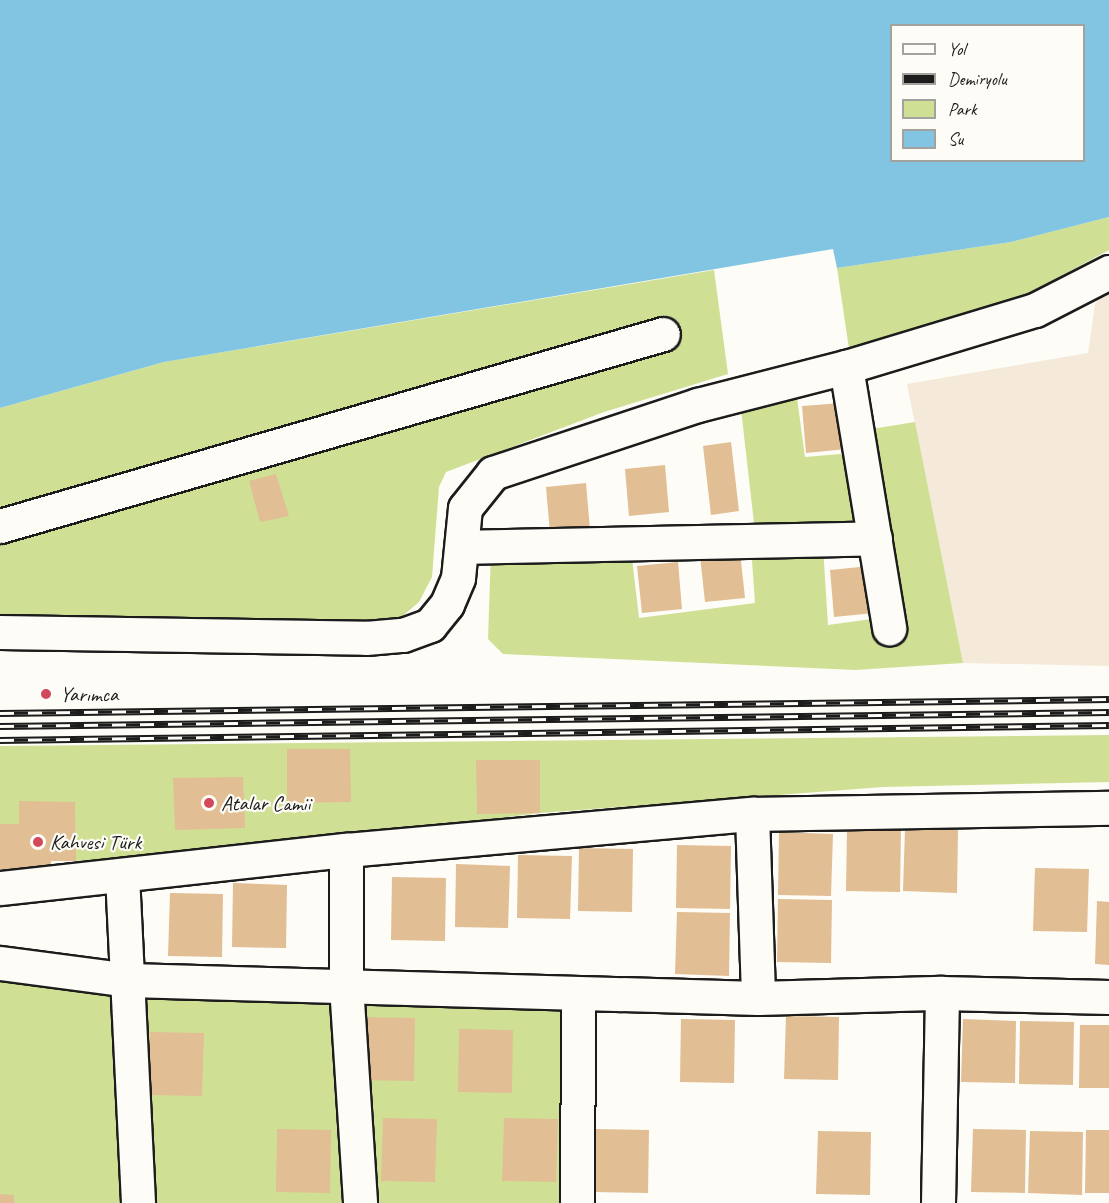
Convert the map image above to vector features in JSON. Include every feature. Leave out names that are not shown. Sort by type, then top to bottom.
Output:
[{"type":"street","points":[[0,632],[366,638],[403,635],[430,625],[447,604],[458,578],[465,508],[493,473],[698,405],[846,367],[1035,310],[1109,272]]},
{"type":"street","points":[[0,526],[663,334]]},
{"type":"street","points":[[846,367],[889,628]]},
{"type":"street","points":[[462,547],[875,538]]},
{"type":"street","points":[[0,888],[346,850],[752,814],[1109,808]]},
{"type":"street","points":[[752,814],[758,998]]},
{"type":"street","points":[[346,850],[346,985],[360,1203]]},
{"type":"street","points":[[122,875],[129,980],[138,1203]]},
{"type":"street","points":[[0,963],[129,980],[578,994],[758,998],[942,993],[1109,997]]},
{"type":"street","points":[[938,1203],[942,993]]},
{"type":"street","points":[[577,1203],[578,994]]},
{"type":"shaded area","points":[[1109,287],[1109,666],[963,663],[907,384],[1088,353],[1095,304]]},
{"type":"green space","points":[[1109,217],[1109,250],[1020,298],[849,349],[837,268],[1011,242]]},
{"type":"green space","points":[[714,270],[728,374],[604,412],[446,472],[439,487],[432,577],[419,602],[399,619],[374,627],[0,623],[0,408],[164,362]]},
{"type":"green space","points":[[797,398],[805,457],[852,453],[867,529],[755,532],[741,409]]},
{"type":"green space","points":[[915,422],[963,663],[855,670],[503,654],[488,639],[491,551],[632,558],[639,618],[755,603],[751,546],[823,547],[828,625],[879,618],[865,430]]},
{"type":"green space","points":[[1109,735],[1109,782],[883,787],[540,813],[153,860],[51,861],[0,874],[0,746]]},
{"type":"green space","points":[[0,963],[578,994],[577,1203],[0,1203]]},
{"type":"water","points":[[0,0],[1109,0],[1109,217],[1011,242],[837,268],[833,249],[164,362],[0,408]]},
{"type":"building","points":[[842,403],[847,449],[806,453],[802,406]]},
{"type":"building","points":[[731,442],[739,511],[711,515],[703,446]]},
{"type":"building","points":[[665,465],[669,512],[629,516],[625,469]]},
{"type":"building","points":[[276,474],[289,516],[260,522],[249,481]]},
{"type":"building","points":[[586,483],[590,530],[550,533],[546,487]]},
{"type":"building","points":[[740,552],[745,598],[705,602],[700,556]]},
{"type":"building","points":[[678,562],[682,609],[642,613],[637,566]]},
{"type":"building","points":[[870,566],[874,613],[834,617],[830,570]]},
{"type":"building","points":[[287,749],[350,749],[351,802],[287,803]]},
{"type":"building","points":[[476,760],[540,760],[540,813],[477,814]]},
{"type":"building","name":"Atalar Camii","points":[[243,777],[245,828],[175,830],[173,778]]},
{"type":"building","name":"Kahvesi Türk","points":[[19,801],[75,802],[76,861],[51,861],[51,875],[0,874],[0,824],[19,824]]},
{"type":"building","points":[[847,828],[901,829],[900,892],[846,891]]},
{"type":"building","points":[[905,829],[958,830],[957,893],[903,891]]},
{"type":"building","points":[[779,832],[833,834],[831,896],[778,895]]},
{"type":"building","points":[[677,845],[731,846],[730,909],[676,908]]},
{"type":"building","points":[[579,848],[633,849],[632,912],[578,911]]},
{"type":"building","points":[[518,855],[572,856],[570,919],[517,918]]},
{"type":"building","points":[[456,864],[510,866],[508,928],[455,927]]},
{"type":"building","points":[[1035,868],[1089,869],[1087,932],[1033,931]]},
{"type":"building","points":[[392,877],[446,878],[445,941],[391,940]]},
{"type":"building","points":[[233,883],[287,885],[286,948],[232,947]]},
{"type":"building","points":[[170,893],[223,894],[222,957],[168,956]]},
{"type":"building","points":[[778,899],[832,900],[831,963],[777,962]]},
{"type":"building","points":[[1097,901],[1109,902],[1109,965],[1095,964]]},
{"type":"building","points":[[677,912],[730,913],[729,976],[675,974]]},
{"type":"building","points":[[786,1016],[839,1017],[838,1080],[784,1079]]},
{"type":"building","points":[[361,1017],[415,1018],[414,1081],[360,1080]]},
{"type":"building","points":[[681,1019],[735,1020],[734,1083],[680,1082]]},
{"type":"building","points":[[963,1019],[1016,1021],[1015,1083],[961,1082]]},
{"type":"building","points":[[1020,1021],[1074,1022],[1073,1085],[1019,1084]]},
{"type":"building","points":[[1080,1025],[1109,1025],[1109,1088],[1079,1088]]},
{"type":"building","points":[[459,1029],[513,1030],[512,1093],[458,1092]]},
{"type":"building","points":[[150,1032],[204,1033],[202,1096],[148,1095]]},
{"type":"building","points":[[383,1118],[437,1119],[435,1182],[381,1181]]},
{"type":"building","points":[[504,1118],[558,1119],[556,1182],[502,1181]]},
{"type":"building","points":[[277,1129],[331,1130],[330,1193],[276,1192]]},
{"type":"building","points":[[595,1129],[649,1130],[648,1193],[594,1192]]},
{"type":"building","points":[[973,1129],[1026,1130],[1025,1193],[971,1192]]},
{"type":"building","points":[[1086,1130],[1109,1130],[1109,1193],[1085,1193]]},
{"type":"building","points":[[818,1131],[871,1132],[870,1195],[816,1194]]},
{"type":"building","points":[[1030,1131],[1083,1132],[1082,1195],[1028,1193]]},
{"type":"building","points":[[0,1194],[14,1195],[14,1203],[0,1203]]},
{"type":"railway","points":[[0,713],[1109,699]]},
{"type":"railway","points":[[0,726],[1109,712]]},
{"type":"railway","points":[[0,740],[1109,725]]},
{"type":"place","name":"Yarımca","points":[[46,694]]},
{"type":"place","name":"Atalar Camii","points":[[209,803]]},
{"type":"place","name":"Kahvesi Türk","points":[[38,842]]}]
